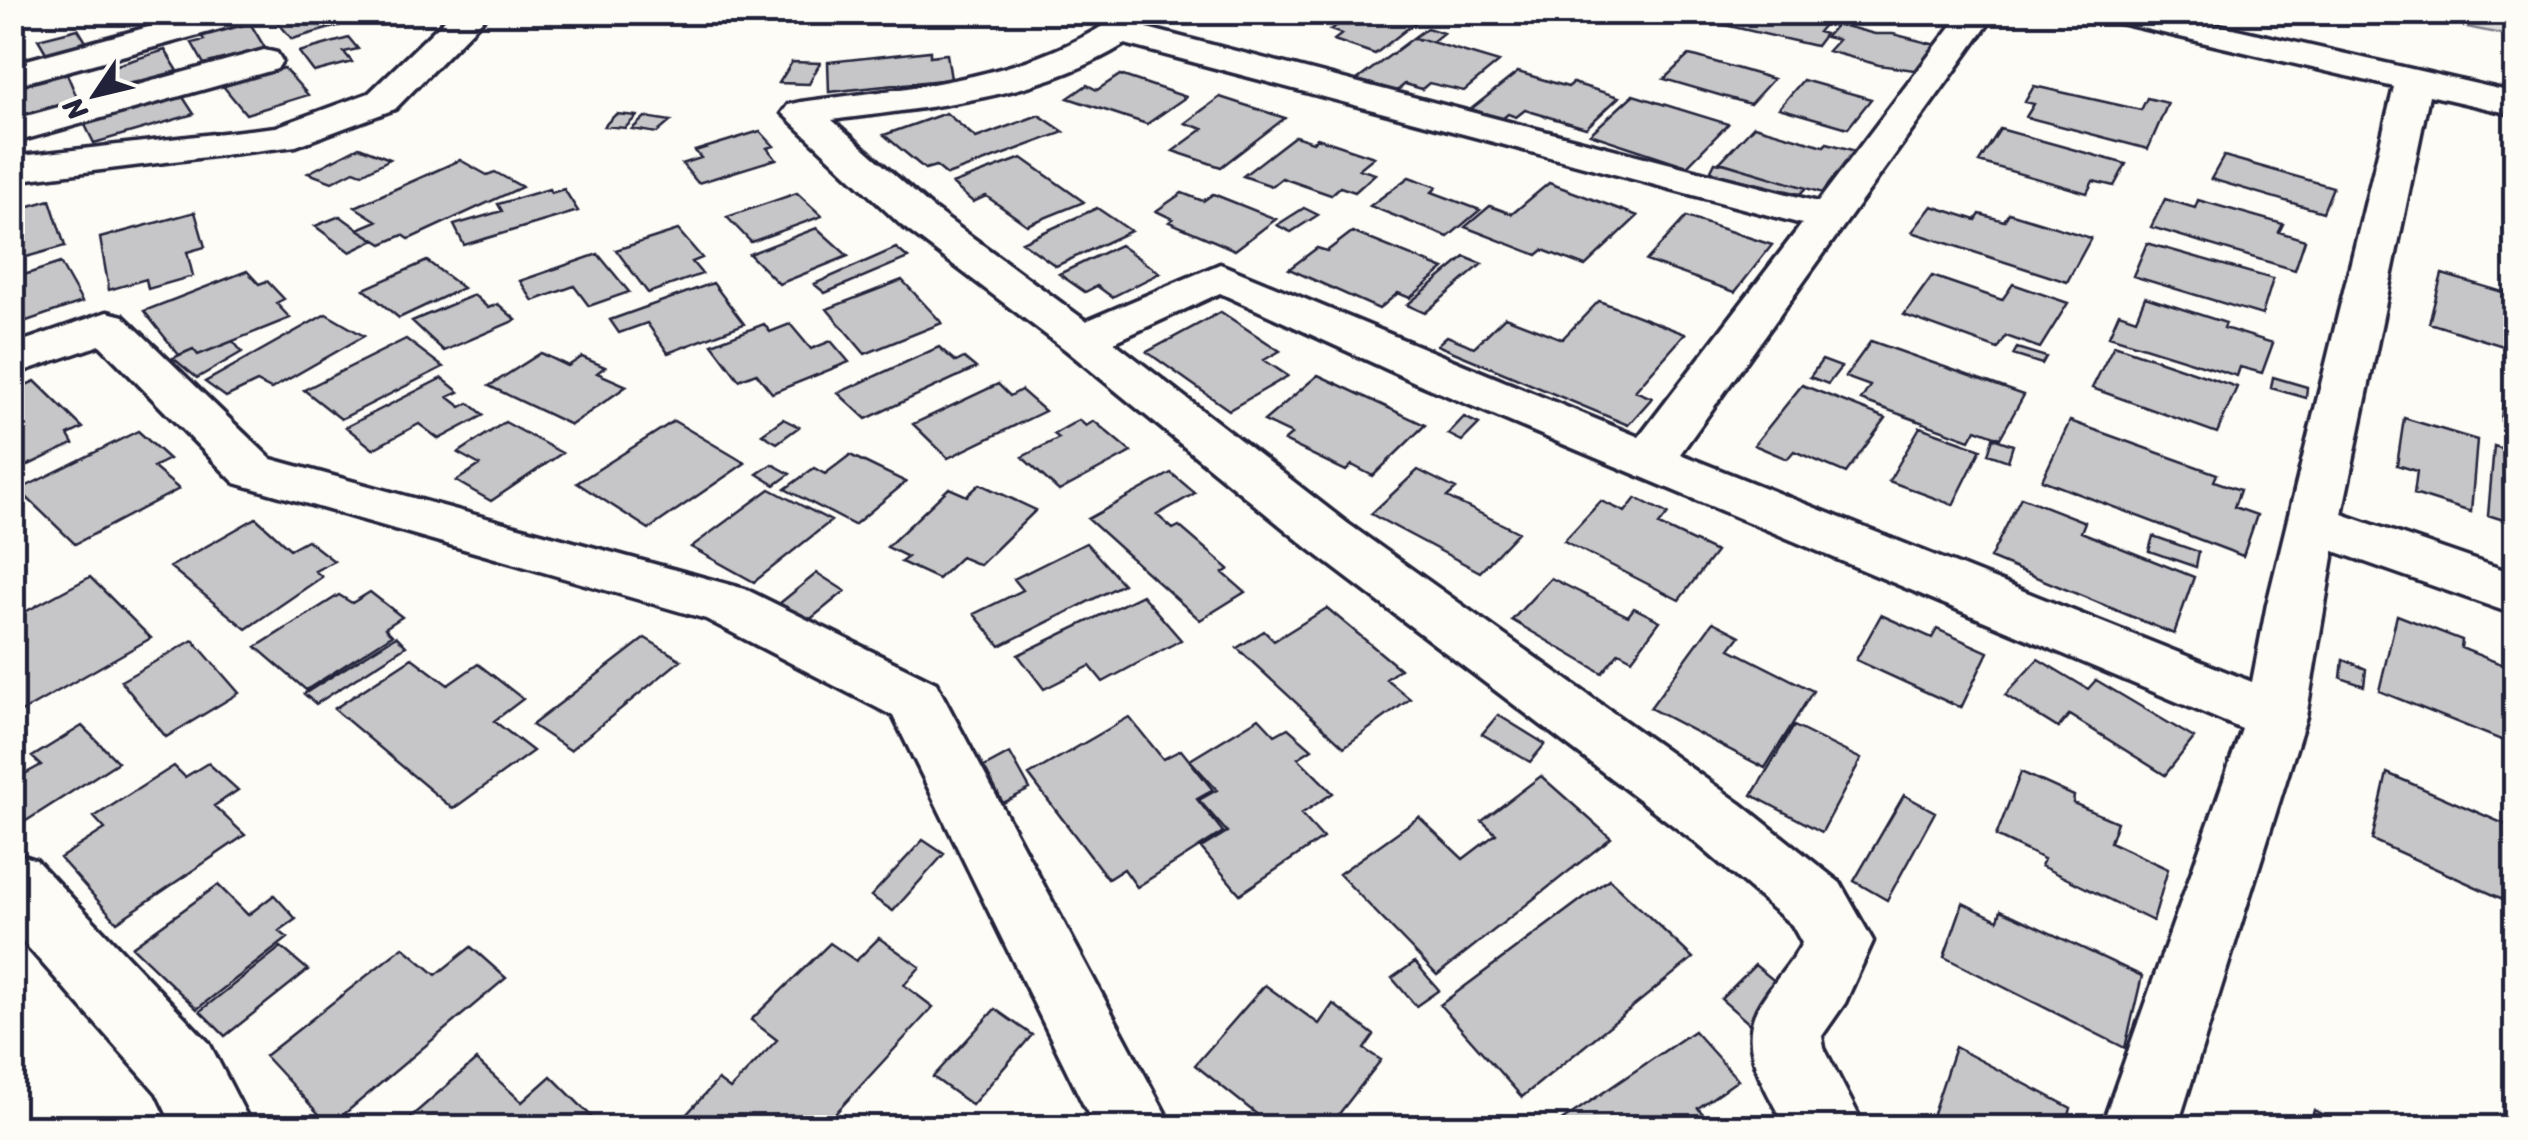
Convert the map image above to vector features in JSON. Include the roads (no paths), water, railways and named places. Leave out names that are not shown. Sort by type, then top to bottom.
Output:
[{"type":"street","points":[[12,74],[244,12]]},
{"type":"street","points":[[12,169],[282,138],[382,101],[473,12]]},
{"type":"street","points":[[1649,460],[1980,12]]},
{"type":"street","points":[[2115,12],[2516,104]]},
{"type":"street","points":[[1827,1128],[1788,1056],[1785,1028],[1820,980],[1839,940],[1816,904],[1718,823],[1328,536],[1082,340],[916,216],[800,113],[1012,83],[1136,22],[1829,218]]},
{"type":"street","points":[[12,132],[264,61]]},
{"type":"street","points":[[2139,1128],[2276,716],[2295,604],[2414,81]]},
{"type":"street","points":[[1082,340],[1220,277],[1432,372],[2276,716]]},
{"type":"street","points":[[12,361],[107,326],[252,472],[725,604],[915,700],[1135,1128]]},
{"type":"street","points":[[2315,524],[2516,596]]},
{"type":"street","points":[[12,881],[183,1068],[215,1128]]}]
